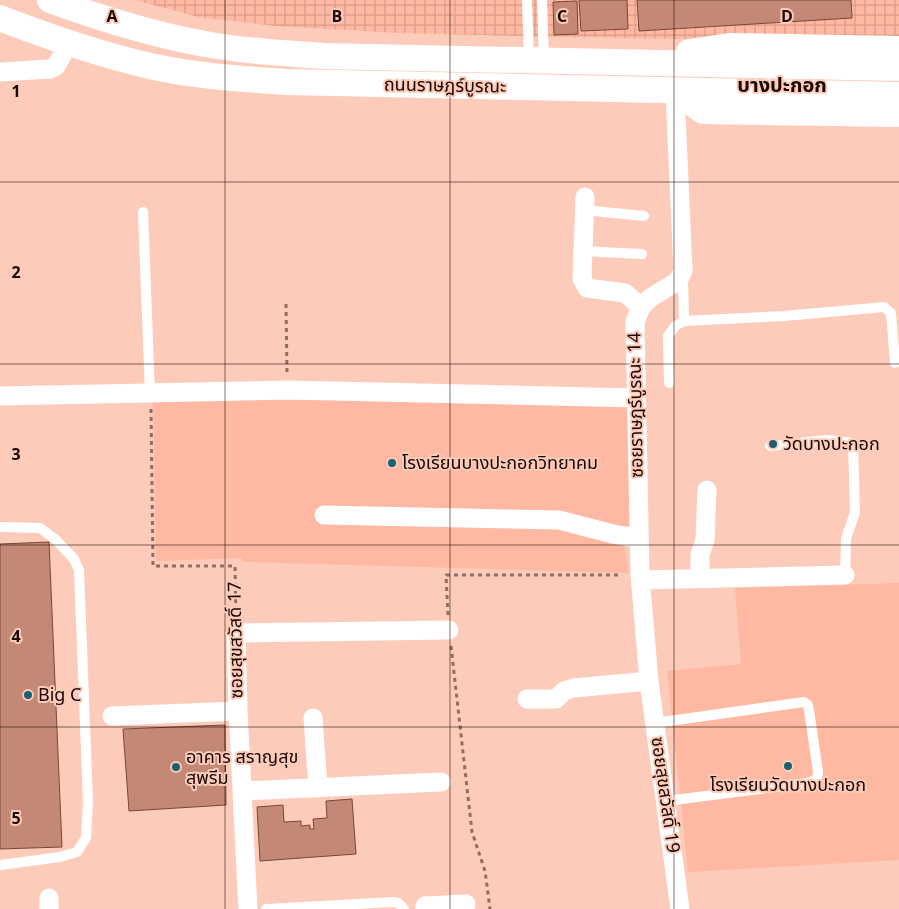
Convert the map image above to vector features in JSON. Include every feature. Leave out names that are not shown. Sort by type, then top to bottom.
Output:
[{"type":"main road","name":"ถนนราษฎร์บูรณะ","points":[[61,2],[129,26],[174,38],[219,47],[324,56],[899,68]]},
{"type":"main road","name":"ถนนราษฎร์บูรณะ","points":[[0,18],[68,43],[150,66],[236,78],[286,82],[899,95]]},
{"type":"main road","points":[[622,63],[729,46],[899,49]]},
{"type":"main road","points":[[675,91],[703,111],[899,114]]},
{"type":"street","points":[[0,72],[50,69],[56,66],[68,43]]},
{"type":"street","points":[[675,91],[683,270]]},
{"type":"street","points":[[584,203],[582,279],[587,288],[625,293],[641,307]]},
{"type":"street","name":"ซอยราษฎร์บูรณะ 14","points":[[649,682],[639,538],[635,322],[641,307],[650,298],[678,281],[683,270]]},
{"type":"street","points":[[0,396],[287,390],[636,398]]},
{"type":"street","points":[[700,578],[700,554],[705,540],[707,490]]},
{"type":"street","points":[[324,515],[559,520],[617,535],[639,538]]},
{"type":"street","points":[[641,577],[700,578],[846,575]]},
{"type":"street","points":[[236,633],[449,630]]},
{"type":"street","name":"ซอยสุขสวัสดิ์ 17","points":[[236,633],[248,909]]},
{"type":"street","points":[[527,699],[556,699],[564,691],[574,688],[649,682]]},
{"type":"street","name":"ซอยสุขสวัสดิ์ 19","points":[[649,682],[680,909]]},
{"type":"street","points":[[112,716],[197,705],[238,711]]},
{"type":"street","points":[[312,718],[318,788]]},
{"type":"street","points":[[242,791],[441,782]]},
{"type":"street","points":[[425,909],[425,906],[466,904]]},
{"type":"lane","points":[[526,0],[536,60]]},
{"type":"lane","points":[[536,60],[542,0]]},
{"type":"lane","points":[[584,203],[644,216]]},
{"type":"lane","points":[[143,212],[150,393]]},
{"type":"lane","points":[[583,251],[642,254]]},
{"type":"lane","points":[[683,270],[684,321]]},
{"type":"lane","points":[[669,383],[668,336],[675,326],[684,321],[784,316],[884,307],[891,314],[895,363]]},
{"type":"lane","points":[[770,446],[826,440],[853,443],[855,512],[846,539],[846,575]]},
{"type":"lane","points":[[0,527],[40,528],[56,540],[74,559],[79,570],[88,801],[86,838],[77,852],[60,857],[0,865]]},
{"type":"lane","points":[[655,723],[804,702],[808,705],[818,772],[816,780],[807,784],[666,801]]},
{"type":"lane","points":[[266,909],[393,902],[398,903],[404,909]]},
{"type":"path","points":[[286,304],[287,390]]},
{"type":"path","name":"ซอยสุขสวัสดิ์ 17","points":[[150,393],[152,566],[234,566],[236,633]]},
{"type":"path","points":[[490,909],[485,871],[472,832],[449,630],[446,575],[641,577]]},
{"type":"shaded area","points":[[135,0],[899,0],[899,41],[856,42],[398,33],[275,26],[198,17]]},
{"type":"shaded area","name":"โรงเรียนบางปะกอกวิทยาคม","points":[[153,398],[629,403],[632,522],[623,541],[629,573],[243,562],[242,558],[156,561]]},
{"type":"shaded area","name":"โรงเรียนวัดบางปะกอก","points":[[899,583],[899,860],[688,872],[667,671],[741,664],[735,588]]},
{"type":"building","points":[[579,0],[627,0],[628,29],[581,31]]},
{"type":"building","points":[[637,0],[851,0],[852,18],[639,31]]},
{"type":"building","points":[[577,1],[578,34],[554,35],[553,2]]},
{"type":"building","name":"Big C","points":[[49,542],[62,847],[0,849],[0,544]]},
{"type":"building","name":"อาคาร สราญสุข สุพรีม","points":[[225,725],[226,805],[129,811],[123,729]]},
{"type":"building","points":[[352,799],[356,854],[260,861],[257,807],[283,805],[284,822],[301,821],[301,826],[310,825],[310,829],[314,829],[313,819],[327,818],[326,801]]},
{"type":"place","name":"วัดบางปะกอก","points":[[773,444]]},
{"type":"place","name":"โรงเรียนบางปะกอกวิทยาคม","points":[[392,463]]},
{"type":"place","name":"Big C","points":[[28,695]]},
{"type":"place","name":"โรงเรียนวัดบางปะกอก","points":[[788,766]]},
{"type":"place","name":"อาคาร สราญสุข สุพรีม","points":[[176,767]]},
{"type":"district","name":"บางปะกอก","points":[[782,86]]}]
